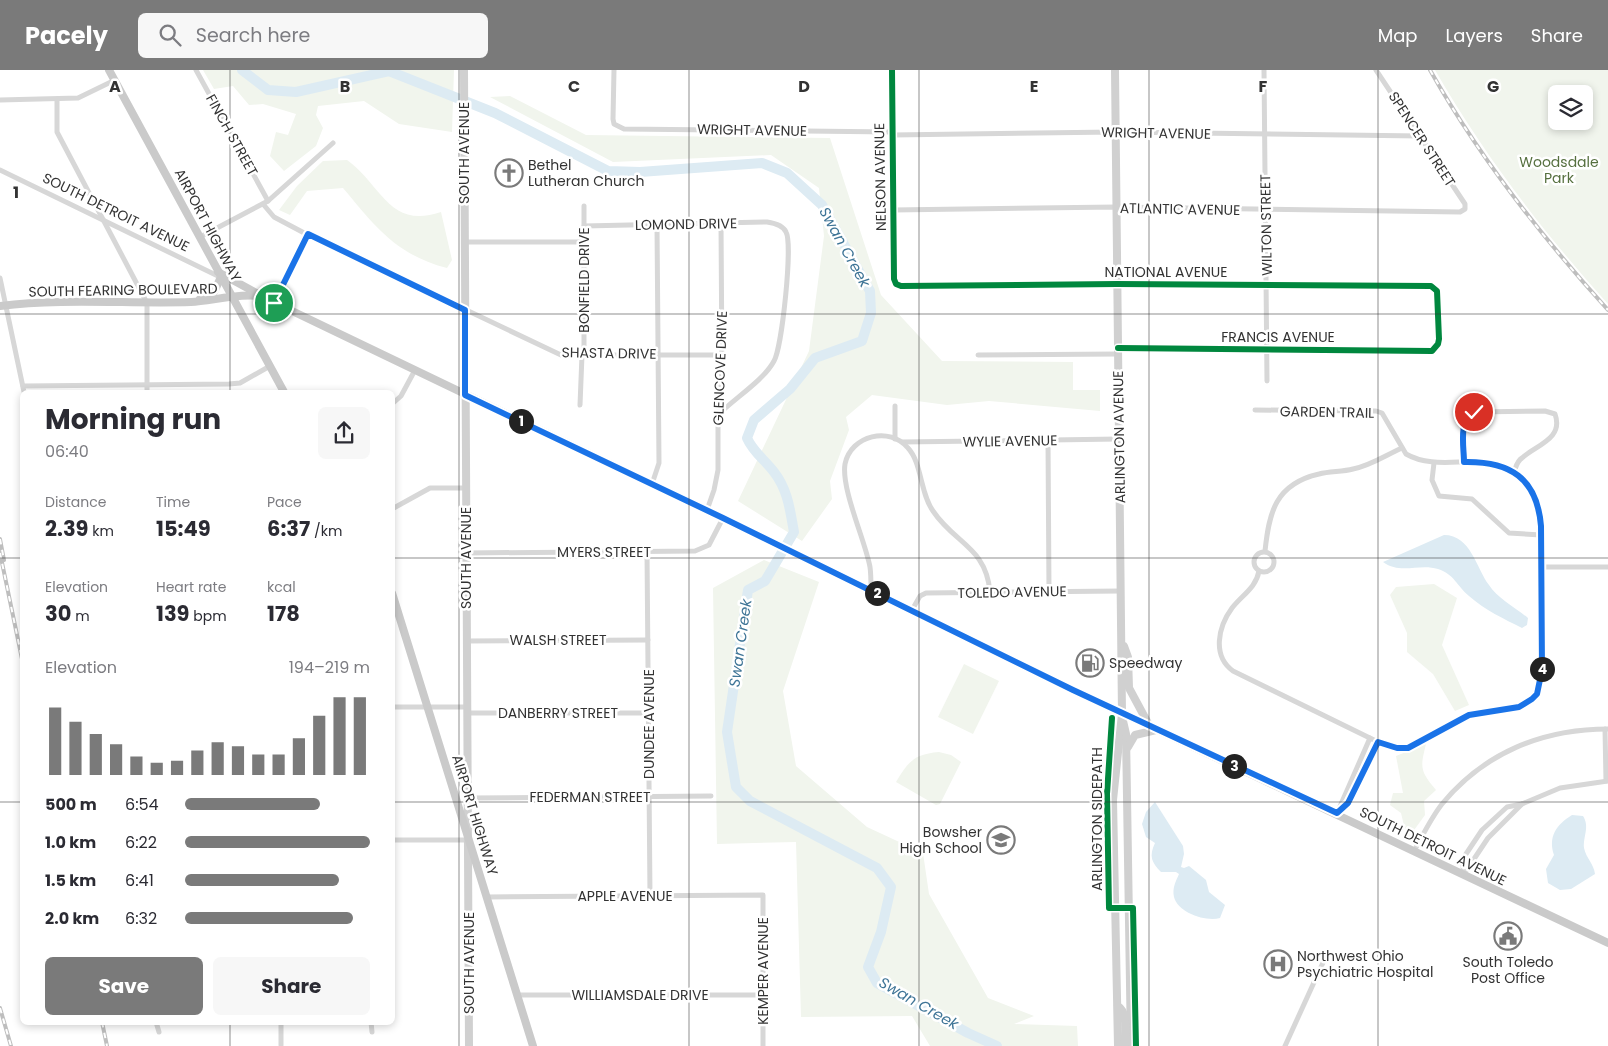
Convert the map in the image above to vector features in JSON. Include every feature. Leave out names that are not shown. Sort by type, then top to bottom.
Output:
[{"type":"main road","name":"AIRPORT HIGHWAY","points":[[109,70],[283,390]]},
{"type":"main road","points":[[191,302],[214,292],[220,274],[246,285],[263,298]]},
{"type":"main road","name":"SOUTH FEARING BOULEVARD","points":[[3,306],[191,302],[249,296],[263,298],[274,303]]},
{"type":"main road","name":"SOUTH DETROIT AVENUE","points":[[274,303],[707,510],[1122,714],[1337,813],[1608,943]]},
{"type":"main road","name":"AIRPORT HIGHWAY","points":[[396,617],[429,707],[468,840],[533,1046]]},
{"type":"street","name":"FINCH STREET","points":[[196,70],[266,202]]},
{"type":"street","name":"SOUTH AVENUE","points":[[464,70],[469,1046]]},
{"type":"street","name":"WRIGHT AVENUE","points":[[614,70],[614,124],[624,129],[892,133],[1116,132],[1420,136]]},
{"type":"street","name":"NELSON AVENUE","points":[[892,70],[893,210],[896,284]]},
{"type":"street","name":"ARLINGTON AVENUE","points":[[1115,70],[1122,714],[1113,800],[1118,1046]]},
{"type":"street","name":"WILTON STREET","points":[[1264,70],[1267,381]]},
{"type":"street","name":"SPENCER STREET","points":[[1376,70],[1464,204],[1465,209]]},
{"type":"street","points":[[0,100],[78,98],[115,80]]},
{"type":"street","points":[[57,99],[57,132],[146,303],[147,390]]},
{"type":"street","points":[[200,237],[266,202],[333,143]]},
{"type":"street","name":"SOUTH DETROIT AVENUE","points":[[0,170],[104,221],[220,274]]},
{"type":"street","name":"SHASTA DRIVE","points":[[266,202],[267,211],[274,217],[557,353],[583,355],[722,355]]},
{"type":"street","name":"BONFIELD DRIVE","points":[[580,405],[583,355],[584,206]]},
{"type":"street","name":"ATLANTIC AVENUE","points":[[893,210],[1116,208],[1460,212],[1465,209]]},
{"type":"street","name":"LOMOND DRIVE","points":[[584,226],[767,222],[779,225],[786,230],[789,249],[782,332],[778,353],[769,368],[719,414]]},
{"type":"street","name":"GLENCOVE DRIVE","points":[[707,510],[718,470],[722,355],[721,223]]},
{"type":"street","points":[[652,484],[658,463],[657,225]]},
{"type":"street","points":[[274,303],[308,234]]},
{"type":"street","points":[[465,242],[584,242]]},
{"type":"street","points":[[0,278],[3,306],[23,389],[240,383],[270,366]]},
{"type":"street","name":"NATIONAL AVENUE","points":[[896,284],[901,286],[1117,284],[1431,286],[1436,288],[1439,339],[1436,347]]},
{"type":"street","name":"FRANCIS AVENUE","points":[[978,355],[1118,351],[1432,351],[1436,347]]},
{"type":"street","points":[[395,401],[401,396],[414,370]]},
{"type":"street","points":[[895,406],[895,438]]},
{"type":"street","name":"GARDEN TRAIL","points":[[1255,410],[1376,411],[1382,413],[1402,448]]},
{"type":"street","points":[[1464,462],[1464,424],[1470,414],[1474,412],[1545,411],[1555,414],[1558,426],[1555,433],[1521,458],[1514,472]]},
{"type":"street","points":[[871,590],[870,568],[849,494],[845,465],[852,450],[862,440],[878,436],[895,438],[902,442],[911,452],[930,508],[948,531],[978,556],[988,574],[990,592]]},
{"type":"street","name":"WYLIE AVENUE","points":[[902,442],[1119,439]]},
{"type":"street","points":[[1048,440],[1049,591]]},
{"type":"street","points":[[1259,571],[1253,586],[1229,614],[1220,638],[1219,649],[1221,658],[1228,667],[1378,742],[1397,748],[1408,748],[1469,715],[1485,711],[1513,709],[1532,699],[1542,679],[1540,515],[1536,498],[1527,484],[1514,472],[1501,466],[1481,462],[1434,463],[1412,457],[1406,454],[1402,448],[1360,467],[1305,478],[1278,499],[1271,511],[1265,551]]},
{"type":"street","points":[[1434,463],[1432,480],[1439,496],[1472,499],[1508,533],[1541,535]]},
{"type":"street","points":[[395,507],[430,488],[466,488]]},
{"type":"street","name":"MYERS STREET","points":[[466,553],[695,551],[704,549],[709,545],[723,518]]},
{"type":"street","points":[[1259,571],[1254,564],[1254,558],[1258,553],[1265,551]]},
{"type":"street","points":[[1259,571],[1268,571],[1274,564],[1272,556],[1265,551]]},
{"type":"street","name":"DUNDEE AVENUE","points":[[647,552],[650,896]]},
{"type":"street","points":[[1542,567],[1608,567]]},
{"type":"street","name":"TOLEDO AVENUE","points":[[912,610],[920,596],[926,593],[1121,591]]},
{"type":"street","points":[[1121,639],[1128,657],[1129,688],[1153,728],[1131,738],[1126,754]]},
{"type":"street","name":"WALSH STREET","points":[[467,641],[648,640]]},
{"type":"street","name":"DANBERRY STREET","points":[[395,707],[649,713]]},
{"type":"street","name":"ARLINGTON AVENUE","points":[[1122,714],[1126,734],[1131,1046]]},
{"type":"street","points":[[1414,851],[1441,805],[1470,774],[1488,761],[1519,746],[1564,732],[1606,729],[1607,781],[1560,788],[1522,804],[1507,807],[1482,830],[1462,860],[1464,874]]},
{"type":"street","points":[[1337,813],[1370,738]]},
{"type":"street","points":[[1337,813],[1348,803],[1378,742]]},
{"type":"street","name":"FEDERMAN STREET","points":[[468,798],[711,796]]},
{"type":"street","points":[[1464,874],[1488,838],[1522,804]]},
{"type":"street","points":[[395,840],[468,840]]},
{"type":"street","name":"APPLE AVENUE","points":[[487,897],[762,896]]},
{"type":"street","name":"KEMPER AVENUE","points":[[762,896],[763,1046]]},
{"type":"street","points":[[1285,1046],[1326,956]]},
{"type":"street","name":"WILLIAMSDALE DRIVE","points":[[518,995],[763,995]]},
{"type":"street","points":[[1118,1006],[1122,1009],[1125,1016],[1125,1046]]},
{"type":"street","points":[[157,1025],[158,1032]]},
{"type":"street","points":[[281,1025],[281,1045]]},
{"type":"street","points":[[371,1025],[372,1032]]},
{"type":"green space","points":[[203,70],[454,70],[452,132],[399,124],[364,101],[318,106],[316,115],[323,128],[316,146],[284,171],[270,156],[276,132],[288,135],[296,114],[263,104],[249,105],[233,86],[214,89]]},
{"type":"green space","name":"Woodsdale Park","points":[[1435,70],[1608,70],[1608,304],[1538,221],[1474,132]]},
{"type":"green space","points":[[510,96],[586,135],[830,138],[881,295],[942,361],[1073,362],[1073,390],[1100,390],[1100,411],[989,401],[947,405],[872,395],[846,417],[849,430],[830,481],[832,499],[802,541],[738,501],[809,351],[824,236],[819,188],[771,155],[613,162],[490,97]]},
{"type":"green space","points":[[347,160],[397,210],[409,215],[423,216],[441,212],[452,260],[447,268],[429,262],[400,247],[377,227],[343,188],[307,191],[290,215],[279,210],[297,186],[323,161]]},
{"type":"green space","points":[[764,560],[819,582],[783,691],[796,766],[867,827],[923,853],[929,894],[988,998],[1034,1016],[1014,1024],[1077,1026],[1078,1046],[930,1046],[912,1016],[801,1017],[796,842],[717,844],[713,588]]},
{"type":"green space","points":[[1434,584],[1457,598],[1442,645],[1469,705],[1455,711],[1433,674],[1407,652],[1407,633],[1390,595],[1396,587]]},
{"type":"green space","points":[[964,664],[999,681],[973,734],[938,717]]},
{"type":"green space","points":[[1426,744],[1422,764],[1423,769],[1436,790],[1424,801],[1425,815],[1409,837],[1406,834],[1401,813],[1390,805],[1393,793],[1403,793],[1396,756]]},
{"type":"green space","points":[[939,752],[951,755],[961,762],[940,804],[936,805],[896,782],[904,769],[913,760],[923,755]]},
{"type":"shaded area","points":[[1444,535],[1453,536],[1467,546],[1492,590],[1528,618],[1527,625],[1522,628],[1488,610],[1469,596],[1452,577],[1443,571],[1424,567],[1397,568],[1383,562]]},
{"type":"shaded area","points":[[1155,802],[1183,846],[1184,854],[1181,867],[1189,866],[1206,880],[1209,892],[1225,905],[1220,918],[1207,919],[1193,915],[1181,908],[1174,897],[1175,885],[1179,874],[1176,872],[1161,872],[1153,862],[1152,852],[1155,843],[1146,837],[1142,824],[1146,812]]},
{"type":"shaded area","points":[[1572,815],[1583,816],[1585,820],[1584,848],[1595,874],[1571,889],[1560,890],[1548,883],[1546,869],[1554,855],[1552,843],[1555,832]]},
{"type":"waterway","name":"Swan Creek","points":[[242,70],[268,90],[296,92],[389,71],[495,113],[608,171],[640,172],[762,163],[787,173],[822,205],[870,291],[871,313],[862,341],[815,358],[790,389],[754,420],[747,438],[756,452],[779,479],[788,500],[794,532],[765,581],[748,590],[727,732],[736,787],[750,801],[877,868],[891,887],[881,932],[868,967],[877,983],[968,1033],[997,1046]]},
{"type":"railway","points":[[1430,70],[1469,134],[1512,195],[1559,254],[1608,310]]},
{"type":"railway","points":[[0,539],[4,560]]},
{"type":"railway","points":[[0,553],[20,649]]},
{"type":"railway","points":[[0,1008],[11,1046]]},
{"type":"railway","points":[[103,1025],[107,1046]]},
{"type":"cycle path","points":[[892,70],[894,279],[896,284],[901,286],[1117,284],[1431,286],[1437,291],[1439,339],[1438,344],[1432,351],[1118,348]]},
{"type":"cycle path","points":[[475,400],[723,518],[1111,708]]},
{"type":"cycle path","name":"ARLINGTON SIDEPATH","points":[[1112,718],[1107,794],[1109,908],[1133,908],[1136,1046]]},
{"type":"place","name":"Bethel Lutheran Church","points":[[509,173]]},
{"type":"place","name":"Speedway","points":[[1090,663]]},
{"type":"place","name":"Bowsher High School","points":[[1001,840]]},
{"type":"place","name":"South Toledo Post Office","points":[[1508,936]]},
{"type":"place","name":"Northwest Ohio Psychiatric Hospital","points":[[1278,964]]},
{"type":"route","points":[[274,303],[308,234],[465,310],[465,395],[723,518],[1150,727],[1337,813],[1348,803],[1378,742],[1397,748],[1408,748],[1465,716],[1477,712],[1513,709],[1526,704],[1537,694],[1540,687],[1542,670],[1541,526],[1539,507],[1536,498],[1527,484],[1509,469],[1493,463],[1464,462],[1464,424],[1466,417],[1474,412]]}]
